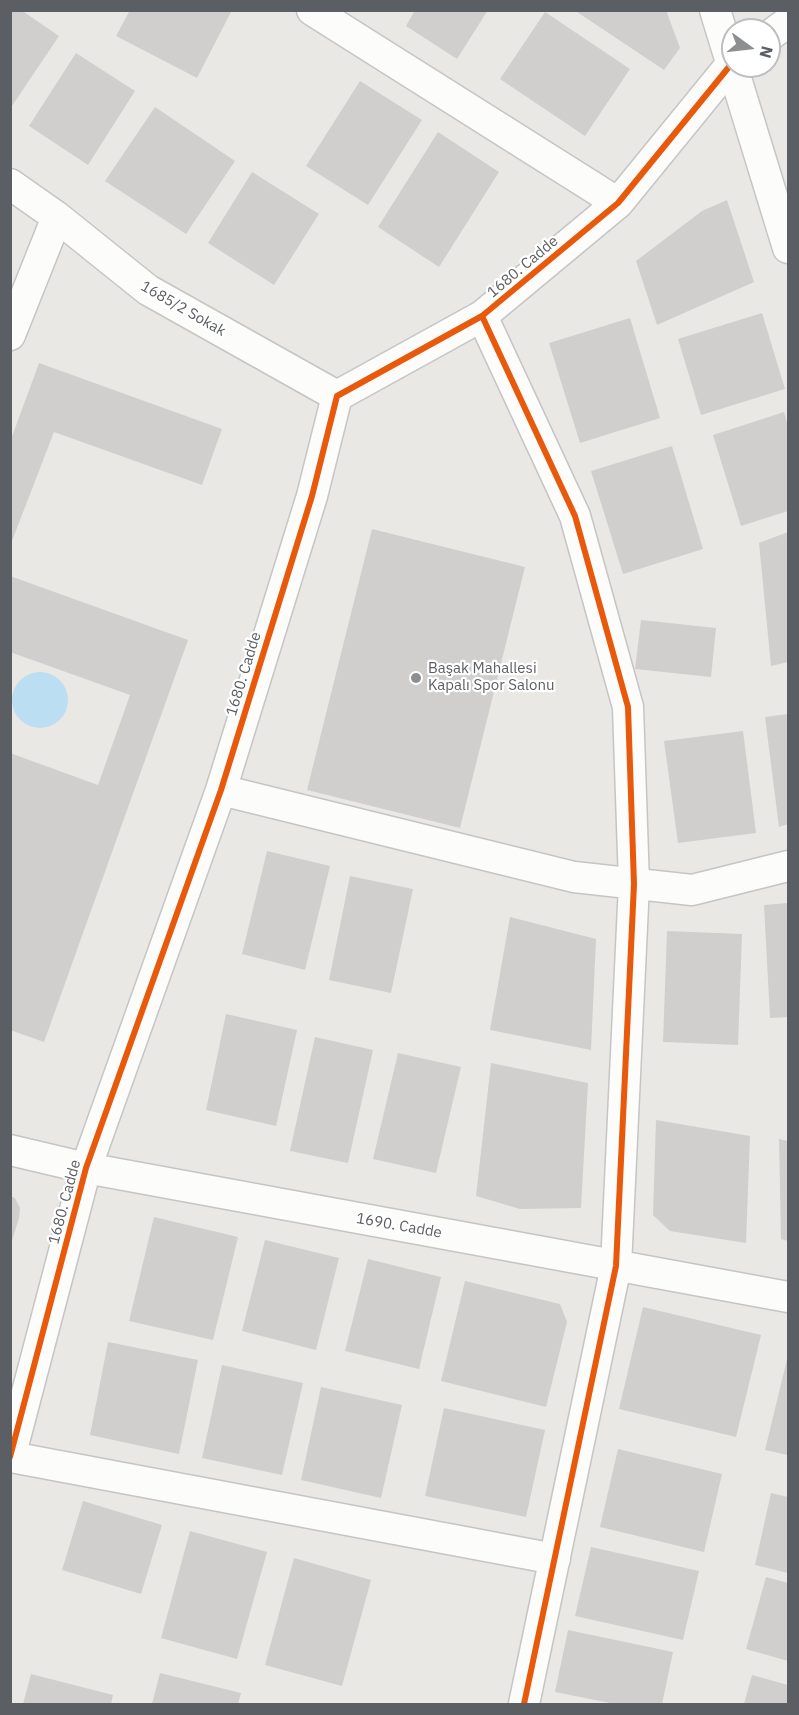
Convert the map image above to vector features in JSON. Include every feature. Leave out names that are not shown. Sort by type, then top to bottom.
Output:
[{"type":"street","points":[[312,10],[618,203]]},
{"type":"street","points":[[715,10],[721,28]]},
{"type":"street","name":"1680. Cadde","points":[[10,1457],[86,1168],[221,790],[312,496],[337,396],[482,316],[618,203],[721,76]]},
{"type":"street","points":[[737,78],[789,248]]},
{"type":"street","name":"1685/2 Sokak","points":[[10,184],[57,217],[148,291],[337,396]]},
{"type":"street","points":[[10,335],[57,217]]},
{"type":"street","points":[[482,316],[575,516],[628,707],[634,884],[616,1266],[524,1704]]},
{"type":"street","points":[[221,790],[574,877],[692,890],[789,866]]},
{"type":"street","name":"1690. Cadde","points":[[10,1150],[86,1168],[789,1298]]},
{"type":"street","points":[[10,1457],[555,1559]]},
{"type":"water","points":[[40,672],[51,674],[60,680],[66,689],[68,700],[66,711],[60,720],[51,726],[40,728],[29,726],[20,720],[14,711],[12,700],[14,689],[20,680],[29,674]]},
{"type":"building","points":[[10,10],[21,10],[59,36],[10,109]]},
{"type":"building","points":[[130,10],[232,10],[197,78],[116,36]]},
{"type":"building","points":[[415,10],[488,10],[457,59],[406,26]]},
{"type":"building","points":[[574,10],[666,10],[680,48],[664,70]]},
{"type":"building","points":[[545,12],[630,69],[585,136],[500,79]]},
{"type":"building","points":[[76,53],[135,91],[88,165],[29,126]]},
{"type":"building","points":[[360,81],[422,120],[368,205],[306,166]]},
{"type":"building","points":[[155,107],[235,161],[186,234],[105,181]]},
{"type":"building","points":[[438,132],[499,172],[439,267],[378,227]]},
{"type":"building","points":[[252,172],[319,214],[274,285],[208,243]]},
{"type":"building","points":[[727,200],[754,282],[657,325],[636,261],[702,211]]},
{"type":"building","points":[[762,313],[785,389],[701,415],[678,339]]},
{"type":"building","points":[[630,318],[660,418],[580,443],[549,343]]},
{"type":"building","points":[[39,363],[222,429],[202,485],[54,432],[10,546],[10,442]]},
{"type":"building","points":[[784,412],[788,426],[788,511],[741,526],[713,435]]},
{"type":"building","points":[[672,446],[703,549],[623,574],[591,471]]},
{"type":"building","name":"Başak Mahallesi Kapalı Spor Salonu","points":[[372,529],[525,567],[460,828],[307,790]]},
{"type":"building","points":[[788,532],[788,662],[771,666],[759,543]]},
{"type":"building","points":[[10,576],[188,640],[44,1042],[10,1030],[10,753],[98,785],[130,695],[10,652]]},
{"type":"building","points":[[641,620],[716,628],[711,677],[635,669]]},
{"type":"building","points":[[788,714],[788,824],[779,827],[765,717]]},
{"type":"building","points":[[743,731],[756,833],[678,843],[664,741]]},
{"type":"building","points":[[267,851],[330,866],[305,970],[242,954]]},
{"type":"building","points":[[350,876],[413,889],[391,993],[329,980]]},
{"type":"building","points":[[788,903],[788,1017],[770,1018],[764,905]]},
{"type":"building","points":[[510,917],[596,939],[591,1050],[490,1030]]},
{"type":"building","points":[[667,931],[742,934],[738,1045],[663,1042]]},
{"type":"building","points":[[226,1014],[297,1030],[276,1126],[206,1110]]},
{"type":"building","points":[[315,1037],[373,1050],[348,1163],[290,1151]]},
{"type":"building","points":[[398,1053],[461,1067],[436,1173],[373,1159]]},
{"type":"building","points":[[491,1063],[588,1083],[581,1208],[520,1209],[476,1196]]},
{"type":"building","points":[[656,1120],[750,1136],[746,1243],[670,1231],[653,1215]]},
{"type":"building","points":[[779,1139],[788,1141],[788,1241],[781,1239]]},
{"type":"building","points":[[10,1196],[15,1198],[20,1208],[11,1244]]},
{"type":"building","points":[[154,1217],[238,1237],[213,1340],[129,1321]]},
{"type":"building","points":[[265,1240],[339,1258],[316,1350],[242,1331]]},
{"type":"building","points":[[368,1259],[441,1277],[419,1369],[345,1351]]},
{"type":"building","points":[[465,1281],[560,1304],[567,1322],[546,1407],[441,1381]]},
{"type":"building","points":[[643,1307],[761,1335],[736,1437],[619,1409]]},
{"type":"building","points":[[108,1342],[198,1360],[179,1454],[90,1435]]},
{"type":"building","points":[[788,1355],[788,1455],[765,1450]]},
{"type":"building","points":[[222,1365],[303,1383],[282,1475],[202,1458]]},
{"type":"building","points":[[321,1387],[402,1405],[381,1498],[301,1480]]},
{"type":"building","points":[[444,1408],[545,1430],[526,1517],[425,1496]]},
{"type":"building","points":[[618,1449],[722,1474],[704,1552],[600,1527]]},
{"type":"building","points":[[771,1493],[788,1497],[788,1573],[755,1565]]},
{"type":"building","points":[[83,1501],[162,1525],[141,1594],[62,1570]]},
{"type":"building","points":[[190,1531],[267,1552],[237,1659],[161,1638]]},
{"type":"building","points":[[591,1547],[699,1571],[683,1640],[575,1616]]},
{"type":"building","points":[[294,1558],[371,1580],[342,1686],[265,1665]]},
{"type":"building","points":[[766,1577],[788,1583],[788,1661],[746,1649]]},
{"type":"building","points":[[568,1630],[673,1652],[662,1704],[615,1704],[555,1692]]},
{"type":"building","points":[[160,1673],[241,1693],[238,1704],[152,1704]]},
{"type":"building","points":[[31,1674],[113,1695],[111,1704],[23,1704]]},
{"type":"building","points":[[752,1675],[788,1685],[788,1704],[744,1704]]},
{"type":"cycle path","points":[[10,1457],[86,1168],[221,790],[312,496],[337,396],[482,316],[618,203],[721,77]]},
{"type":"cycle path","points":[[482,316],[575,516],[628,707],[634,884],[616,1266],[524,1704]]},
{"type":"place","name":"Başak Mahallesi Kapalı Spor Salonu","points":[[416,678]]}]
